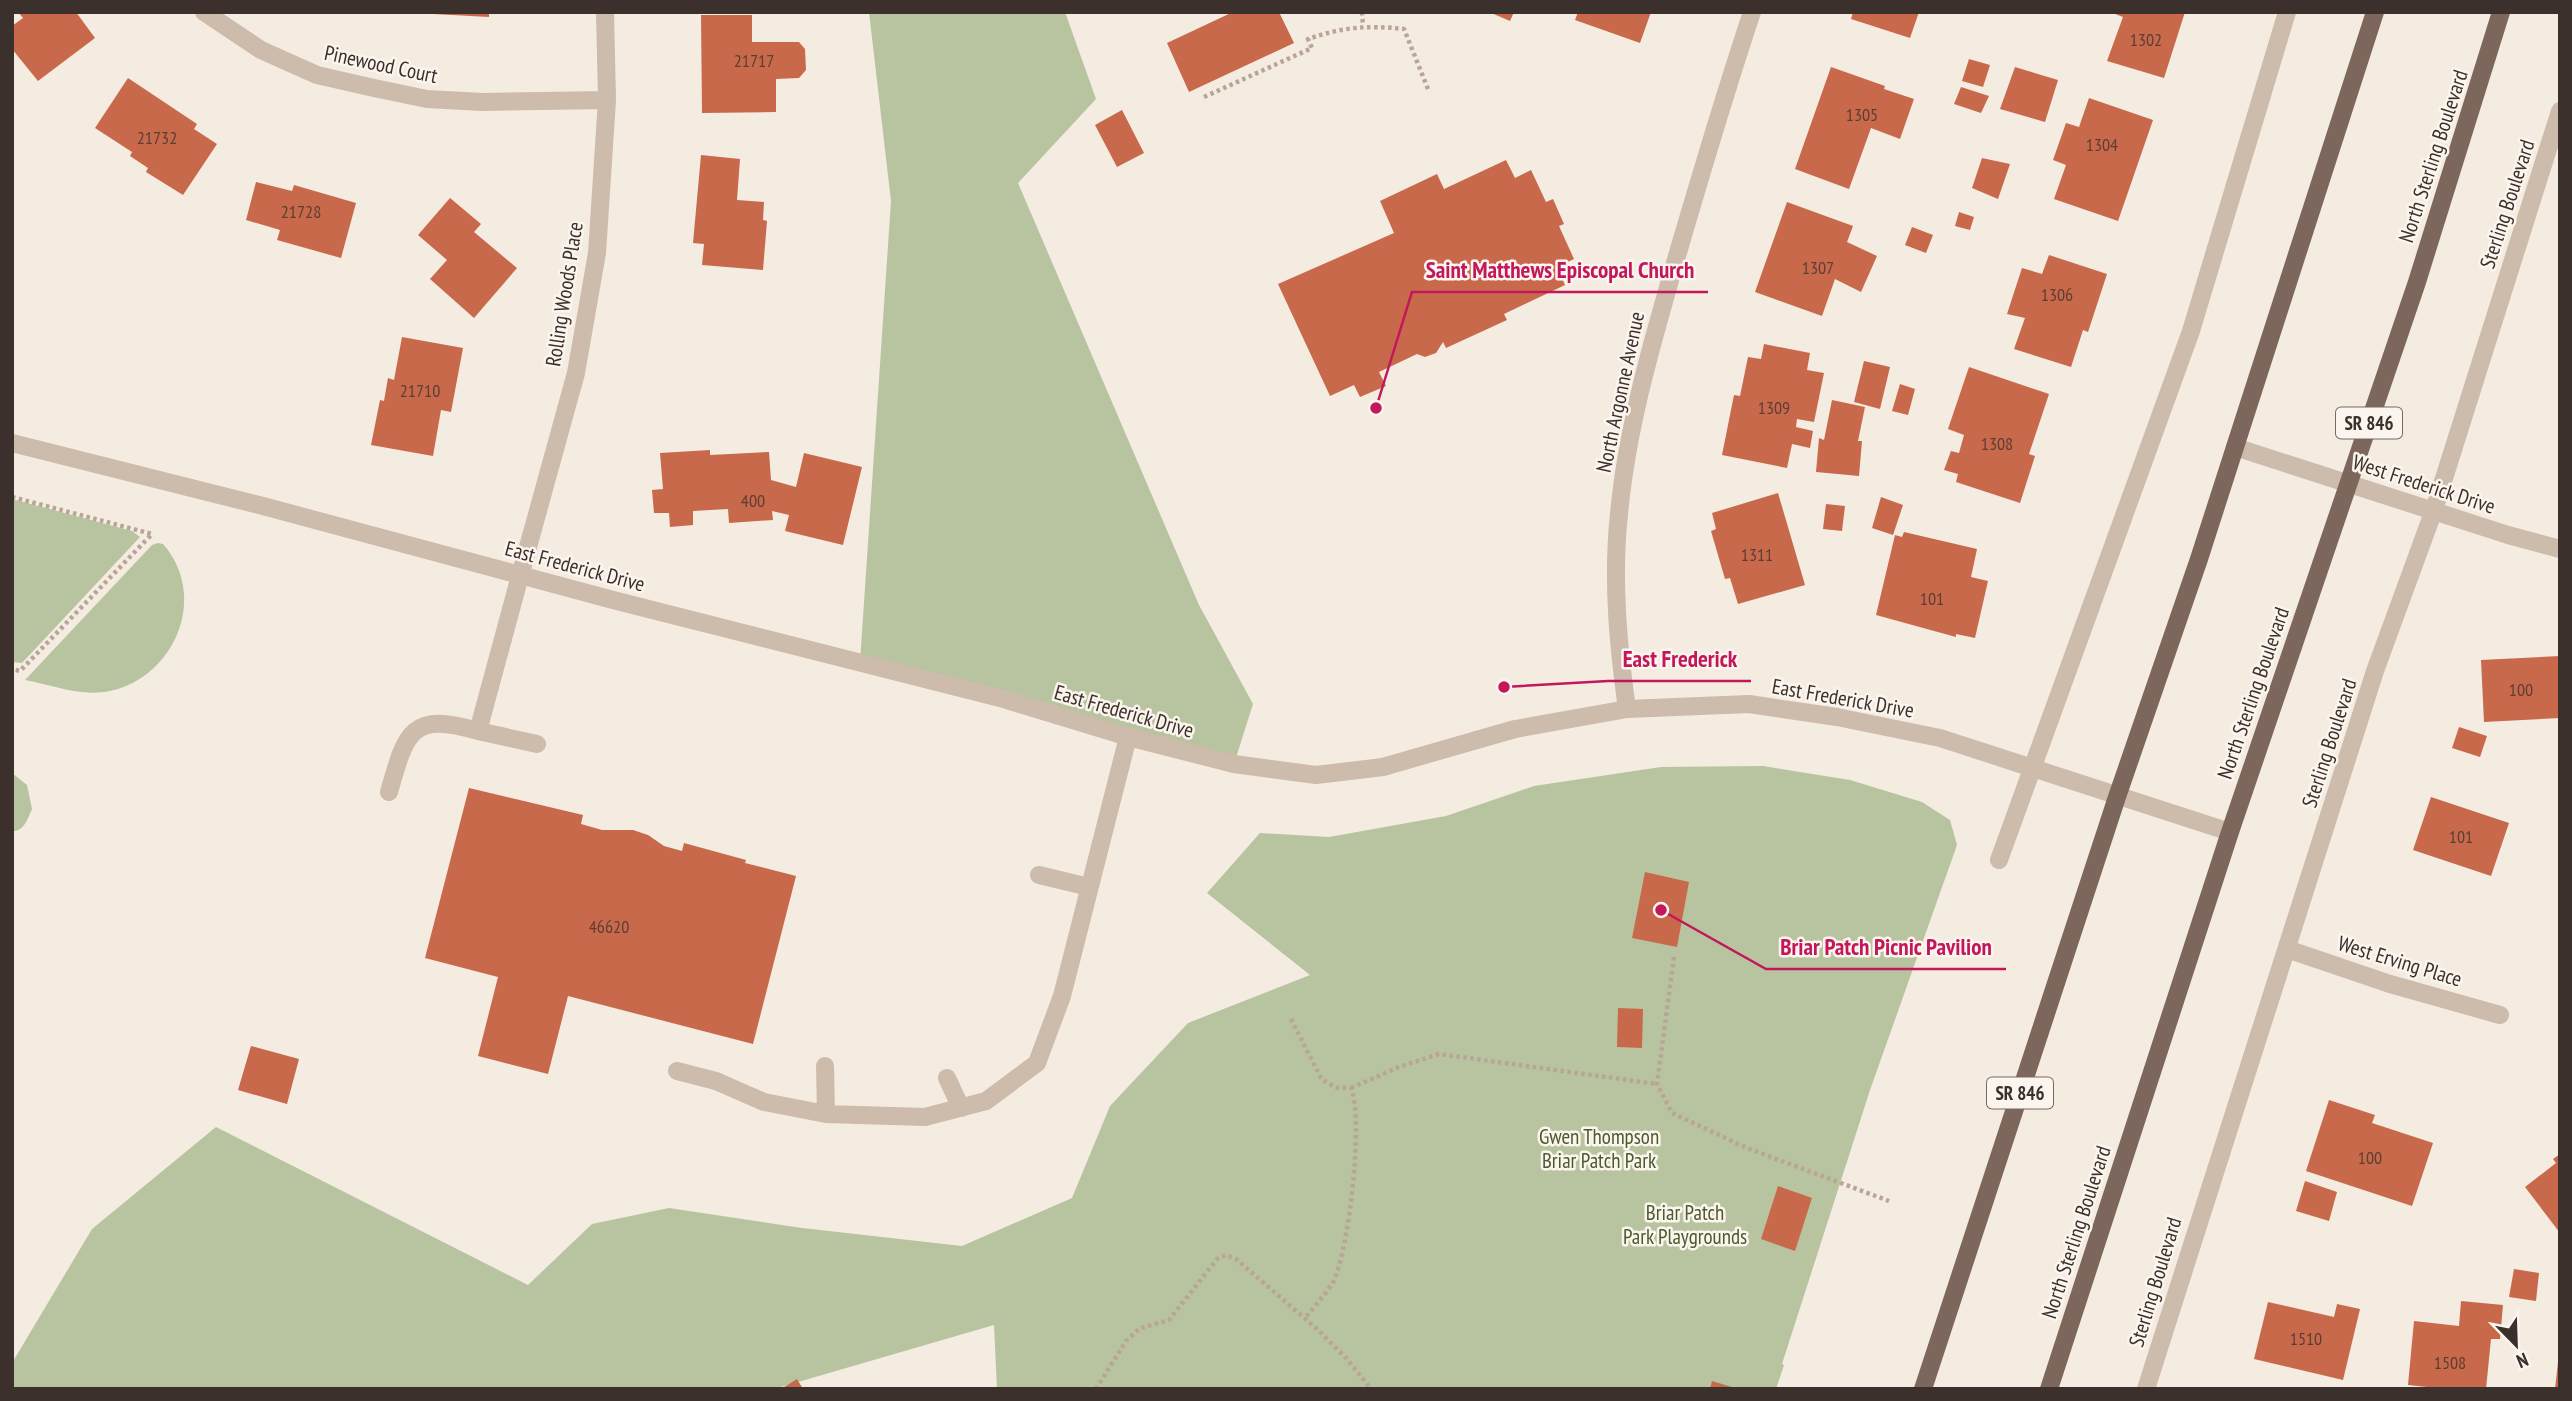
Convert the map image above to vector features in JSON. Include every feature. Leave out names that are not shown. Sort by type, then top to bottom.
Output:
[{"type":"main road","name":"SR 846","points":[[1923,1389],[2117,797],[2199,559],[2375,12]]},
{"type":"main road","name":"North Sterling Boulevard","points":[[2049,1389],[2230,832],[2421,270],[2501,12]]},
{"type":"street","name":"Pinewood Court","points":[[204,12],[261,50],[294,65],[317,75],[374,88],[427,99],[482,102],[607,100]]},
{"type":"street","name":"Rolling Woods Place","points":[[478,730],[576,373],[597,253],[607,100],[605,12]]},
{"type":"street","name":"North Argonne Avenue","points":[[1626,709],[1615,589],[1619,514],[1628,443],[1662,306],[1752,12]]},
{"type":"street","points":[[1999,860],[2191,331],[2287,12]]},
{"type":"street","name":"Sterling Boulevard","points":[[2146,1389],[2375,671],[2434,510],[2560,111]]},
{"type":"street","name":"East Frederick Drive","points":[[12,443],[1000,698],[1128,737],[1234,764],[1316,775],[1383,767],[1515,729],[1626,709],[1749,704],[1940,738],[2230,832]]},
{"type":"street","name":"West Frederick Drive","points":[[2235,447],[2508,535],[2560,549]]},
{"type":"street","points":[[389,792],[401,749],[418,728],[434,722],[451,723],[537,744]]},
{"type":"street","points":[[677,1071],[716,1081],[764,1102],[826,1114],[925,1117],[986,1101],[1037,1063],[1062,996],[1128,737]]},
{"type":"street","points":[[1039,875],[1089,887]]},
{"type":"street","name":"West Erving Place","points":[[2287,949],[2390,984],[2500,1015]]},
{"type":"street","points":[[825,1066],[826,1114]]},
{"type":"street","points":[[947,1078],[961,1108]]},
{"type":"path","points":[[1362,12],[1363,26]]},
{"type":"path","points":[[1204,97],[1312,48],[1308,39],[1336,30],[1363,26],[1404,29],[1428,89]]},
{"type":"path","points":[[12,497],[152,534],[20,671],[12,669]]},
{"type":"path","points":[[1674,957],[1657,1084],[1672,1113],[1747,1148],[1889,1201]]},
{"type":"path","points":[[1291,1019],[1322,1080],[1338,1088],[1351,1088],[1439,1054],[1657,1084]]},
{"type":"path","points":[[1305,1318],[1332,1283],[1342,1257],[1356,1147],[1355,1097],[1351,1088]]},
{"type":"path","points":[[1096,1389],[1126,1341],[1140,1328],[1169,1320],[1217,1259],[1226,1255],[1236,1259],[1305,1318],[1346,1358],[1371,1389]]},
{"type":"green space","points":[[869,12],[1065,12],[1096,99],[1018,183],[1199,605],[1253,704],[1234,764],[860,662],[891,201]]},
{"type":"green space","points":[[12,499],[132,531],[140,537],[22,663],[12,662]]},
{"type":"green space","points":[[163,544],[177,565],[183,587],[184,610],[178,632],[167,652],[152,669],[133,683],[110,691],[88,693],[25,680],[152,545]]},
{"type":"green space","name":"Gwen Thompson Briar Patch Park","points":[[1763,766],[1850,780],[1922,802],[1950,820],[1957,845],[1870,1090],[1776,1389],[997,1389],[994,1325],[774,1389],[12,1389],[12,1363],[92,1229],[216,1127],[528,1285],[592,1224],[669,1208],[802,1228],[962,1246],[1072,1198],[1110,1106],[1188,1023],[1310,975],[1207,893],[1260,833],[1329,837],[1446,816],[1534,786],[1661,767]]},
{"type":"green space","points":[[12,773],[27,785],[32,809],[23,827],[16,831],[12,831]]},
{"type":"building","points":[[18,12],[76,12],[95,38],[38,81],[12,49],[12,26],[23,18]]},
{"type":"building","points":[[489,12],[489,17],[433,14]]},
{"type":"building","points":[[1233,12],[1279,12],[1294,43],[1189,92],[1167,43]]},
{"type":"building","points":[[1489,12],[1514,12],[1510,21]]},
{"type":"building","points":[[1578,12],[1651,12],[1640,43],[1575,20]]},
{"type":"building","points":[[1853,12],[1919,12],[1910,38],[1851,19]]},
{"type":"building","points":[[2110,12],[2185,12],[2164,78],[2107,61],[2123,17]]},
{"type":"building","points":[[701,15],[752,15],[752,42],[799,42],[805,49],[806,70],[799,78],[776,79],[776,112],[702,113]]},
{"type":"building","points":[[1969,59],[1990,65],[1983,87],[1962,81]]},
{"type":"building","points":[[1831,67],[1914,99],[1900,139],[1871,128],[1849,189],[1795,169]]},
{"type":"building","points":[[2015,67],[2058,80],[2045,122],[2000,109]]},
{"type":"building","points":[[128,78],[197,124],[194,129],[217,144],[183,195],[146,172],[148,168],[130,156],[132,152],[95,128]]},
{"type":"building","points":[[1961,87],[1989,96],[1981,113],[1954,104]]},
{"type":"building","points":[[2089,98],[2153,120],[2118,221],[2054,199],[2066,165],[2053,160],[2066,123],[2079,127]]},
{"type":"building","points":[[1122,110],[1144,153],[1117,167],[1095,125]]},
{"type":"building","points":[[701,155],[740,159],[737,200],[764,202],[763,220],[767,221],[763,270],[702,265],[704,244],[693,243]]},
{"type":"building","points":[[1982,158],[2010,164],[1998,199],[1972,188]]},
{"type":"building","points":[[1506,160],[1515,178],[1531,170],[1546,202],[1553,199],[1564,224],[1559,226],[1574,259],[1557,267],[1565,285],[1504,314],[1507,320],[1446,348],[1443,342],[1436,353],[1425,357],[1417,354],[1379,372],[1386,386],[1360,397],[1354,385],[1330,396],[1278,284],[1394,233],[1380,201],[1437,174],[1444,189]]},
{"type":"building","points":[[256,182],[292,191],[294,185],[356,203],[341,258],[277,240],[280,230],[246,220]]},
{"type":"building","points":[[450,198],[481,224],[474,232],[517,268],[474,318],[430,279],[447,260],[418,235]]},
{"type":"building","points":[[1787,202],[1853,226],[1847,242],[1877,256],[1861,292],[1835,279],[1822,316],[1755,292]]},
{"type":"building","points":[[1959,212],[1974,217],[1970,230],[1955,226]]},
{"type":"building","points":[[1912,227],[1933,235],[1926,253],[1905,245]]},
{"type":"building","points":[[2049,255],[2107,274],[2088,332],[2083,330],[2071,367],[2014,349],[2025,318],[2007,314],[2022,268],[2042,274]]},
{"type":"building","points":[[402,337],[463,348],[451,412],[441,410],[433,456],[371,445],[380,400],[384,401],[388,378],[394,380]]},
{"type":"building","points":[[1764,344],[1810,353],[1807,370],[1824,373],[1814,422],[1797,419],[1796,427],[1813,431],[1810,448],[1792,444],[1787,468],[1722,455],[1734,395],[1740,396],[1748,357],[1761,359]]},
{"type":"building","points":[[1864,361],[1890,367],[1880,409],[1854,402]]},
{"type":"building","points":[[1969,367],[2049,394],[2029,454],[2035,456],[2020,503],[1956,482],[1958,474],[1944,470],[1951,451],[1959,453],[1964,435],[1948,429]]},
{"type":"building","points":[[1900,384],[1915,389],[1908,415],[1892,411]]},
{"type":"building","points":[[1832,400],[1865,407],[1858,441],[1862,441],[1859,476],[1816,472],[1819,438],[1824,440]]},
{"type":"building","points":[[710,450],[710,455],[769,452],[771,480],[796,487],[804,453],[862,467],[843,545],[785,531],[789,515],[772,511],[773,520],[729,523],[728,509],[693,511],[693,525],[670,527],[669,513],[654,513],[652,490],[663,489],[660,453]]},
{"type":"building","points":[[1778,493],[1805,585],[1738,604],[1730,578],[1725,579],[1711,531],[1716,529],[1712,513]]},
{"type":"building","points":[[1881,497],[1903,505],[1893,535],[1872,528]]},
{"type":"building","points":[[1826,504],[1845,506],[1842,531],[1823,529]]},
{"type":"building","points":[[1904,532],[1977,549],[1971,577],[1988,581],[1975,638],[1956,634],[1956,637],[1876,615],[1895,535],[1902,537]]},
{"type":"building","points":[[2560,656],[2560,718],[2484,722],[2481,660]]},
{"type":"building","points":[[2459,727],[2487,736],[2480,757],[2452,748]]},
{"type":"building","points":[[469,788],[583,815],[581,824],[602,830],[633,830],[648,835],[664,846],[682,851],[684,843],[796,876],[753,1044],[568,996],[548,1074],[478,1056],[498,977],[425,958]]},
{"type":"building","points":[[2431,797],[2509,823],[2491,876],[2413,850]]},
{"type":"building","points":[[1645,872],[1689,882],[1677,947],[1632,938]]},
{"type":"building","points":[[1618,1008],[1643,1009],[1642,1048],[1617,1047]]},
{"type":"building","points":[[251,1046],[299,1059],[287,1104],[238,1090]]},
{"type":"building","points":[[2329,1100],[2375,1115],[2372,1123],[2433,1143],[2412,1206],[2306,1171]]},
{"type":"building","points":[[2560,1154],[2560,1233],[2525,1187],[2556,1163],[2553,1159]]},
{"type":"building","points":[[2305,1181],[2337,1192],[2329,1221],[2296,1211]]},
{"type":"building","points":[[1778,1186],[1812,1198],[1795,1251],[1761,1239]]},
{"type":"building","points":[[2514,1269],[2539,1273],[2536,1301],[2509,1297]]},
{"type":"building","points":[[2461,1301],[2503,1305],[2500,1339],[2491,1339],[2486,1389],[2408,1385],[2414,1321],[2459,1326]]},
{"type":"building","points":[[2268,1302],[2334,1317],[2337,1304],[2360,1309],[2343,1380],[2254,1359]]},
{"type":"building","points":[[2558,1362],[2560,1389],[2555,1389]]},
{"type":"building","points":[[797,1379],[803,1389],[781,1389]]},
{"type":"building","points":[[1712,1381],[1735,1388],[1710,1389]]},
{"type":"place","name":"Saint Matthews Episcopal Church","points":[[1376,408]]},
{"type":"place","name":"East Frederick","points":[[1504,687]]},
{"type":"place","name":"Briar Patch Picnic Pavilion","points":[[1661,910]]},
{"type":"park label","name":"Briar Patch Park Playgrounds","points":[[1685,1224]]}]
